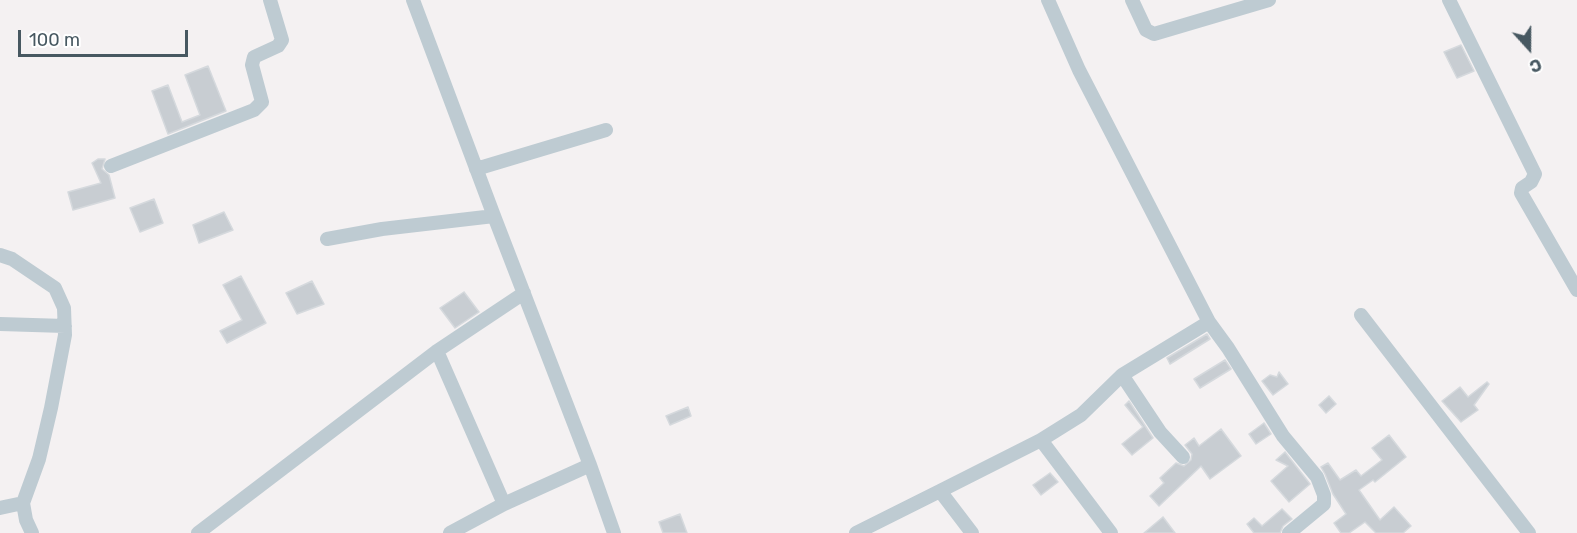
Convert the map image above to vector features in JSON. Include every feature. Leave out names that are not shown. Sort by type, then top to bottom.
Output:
[{"type":"street","points":[[111,166],[254,110],[262,102],[252,65],[254,57],[278,46],[282,40],[270,0]]},
{"type":"street","points":[[413,0],[614,533]]},
{"type":"street","points":[[1048,0],[1079,70],[1209,322],[1283,436],[1317,477],[1324,495],[1324,504],[1289,533]]},
{"type":"street","points":[[1132,0],[1146,30],[1154,34],[1269,0]]},
{"type":"street","points":[[1449,0],[1535,174],[1531,182],[1522,188],[1521,194],[1577,290]]},
{"type":"street","points":[[476,169],[606,130]]},
{"type":"street","points":[[327,239],[382,229],[494,216]]},
{"type":"street","points":[[0,255],[12,259],[55,288],[64,308],[65,335],[51,408],[39,459],[23,503],[26,520],[32,533]]},
{"type":"street","points":[[198,533],[437,351],[524,293]]},
{"type":"street","points":[[1361,315],[1529,533]]},
{"type":"street","points":[[856,533],[1041,440],[1081,415],[1122,375],[1209,322]]},
{"type":"street","points":[[0,324],[65,326]]},
{"type":"street","points":[[437,351],[504,504]]},
{"type":"street","points":[[1122,375],[1160,432],[1183,457]]},
{"type":"street","points":[[1041,440],[1111,533]]},
{"type":"street","points":[[450,533],[504,504],[590,465]]},
{"type":"street","points":[[940,491],[972,533]]},
{"type":"street","points":[[0,508],[23,503]]},
{"type":"building","points":[[1461,45],[1474,71],[1457,78],[1444,52]]},
{"type":"building","points":[[208,66],[226,111],[168,134],[152,91],[168,85],[182,122],[200,115],[185,75]]},
{"type":"building","points":[[98,159],[105,159],[102,169],[109,175],[115,198],[73,210],[68,192],[101,183],[92,163]]},
{"type":"building","points":[[154,199],[163,223],[140,232],[130,208]]},
{"type":"building","points":[[224,212],[233,230],[199,243],[193,225]]},
{"type":"building","points":[[241,276],[266,323],[227,343],[220,331],[242,320],[223,285]]},
{"type":"building","points":[[312,281],[324,304],[297,314],[286,293]]},
{"type":"building","points":[[464,292],[479,312],[455,328],[440,308]]},
{"type":"building","points":[[1207,334],[1210,339],[1170,364],[1167,358]]},
{"type":"building","points":[[1225,360],[1231,369],[1200,388],[1194,379]]},
{"type":"building","points":[[1279,372],[1288,384],[1273,395],[1262,381],[1270,375],[1277,377]]},
{"type":"building","points":[[1487,382],[1489,384],[1474,405],[1478,410],[1461,422],[1442,401],[1460,387],[1468,397]]},
{"type":"building","points":[[1329,396],[1336,404],[1326,413],[1319,405]]},
{"type":"building","points":[[1129,401],[1153,438],[1132,455],[1122,444],[1143,427],[1125,405]]},
{"type":"building","points":[[688,407],[691,416],[670,425],[666,416]]},
{"type":"building","points":[[1264,423],[1271,434],[1256,444],[1249,434]]},
{"type":"building","points":[[1221,429],[1241,456],[1210,479],[1201,466],[1159,506],[1150,496],[1164,483],[1160,478],[1176,463],[1184,466],[1191,460],[1192,454],[1185,445],[1194,438],[1199,446]]},
{"type":"building","points":[[1389,435],[1406,457],[1375,482],[1373,480],[1359,490],[1380,520],[1394,507],[1411,526],[1403,533],[1376,533],[1365,522],[1349,533],[1341,533],[1334,523],[1346,514],[1333,494],[1321,467],[1328,463],[1340,480],[1356,470],[1361,476],[1382,460],[1372,448]]},
{"type":"building","points":[[1285,452],[1310,484],[1289,502],[1271,481],[1288,466],[1276,460]]},
{"type":"building","points":[[1050,473],[1058,482],[1041,495],[1033,485]]},
{"type":"building","points":[[1282,509],[1292,519],[1283,526],[1280,533],[1254,533],[1247,524],[1254,518],[1262,526]]},
{"type":"building","points":[[680,514],[687,533],[663,533],[659,522]]},
{"type":"building","points":[[1163,517],[1175,533],[1144,533]]}]
